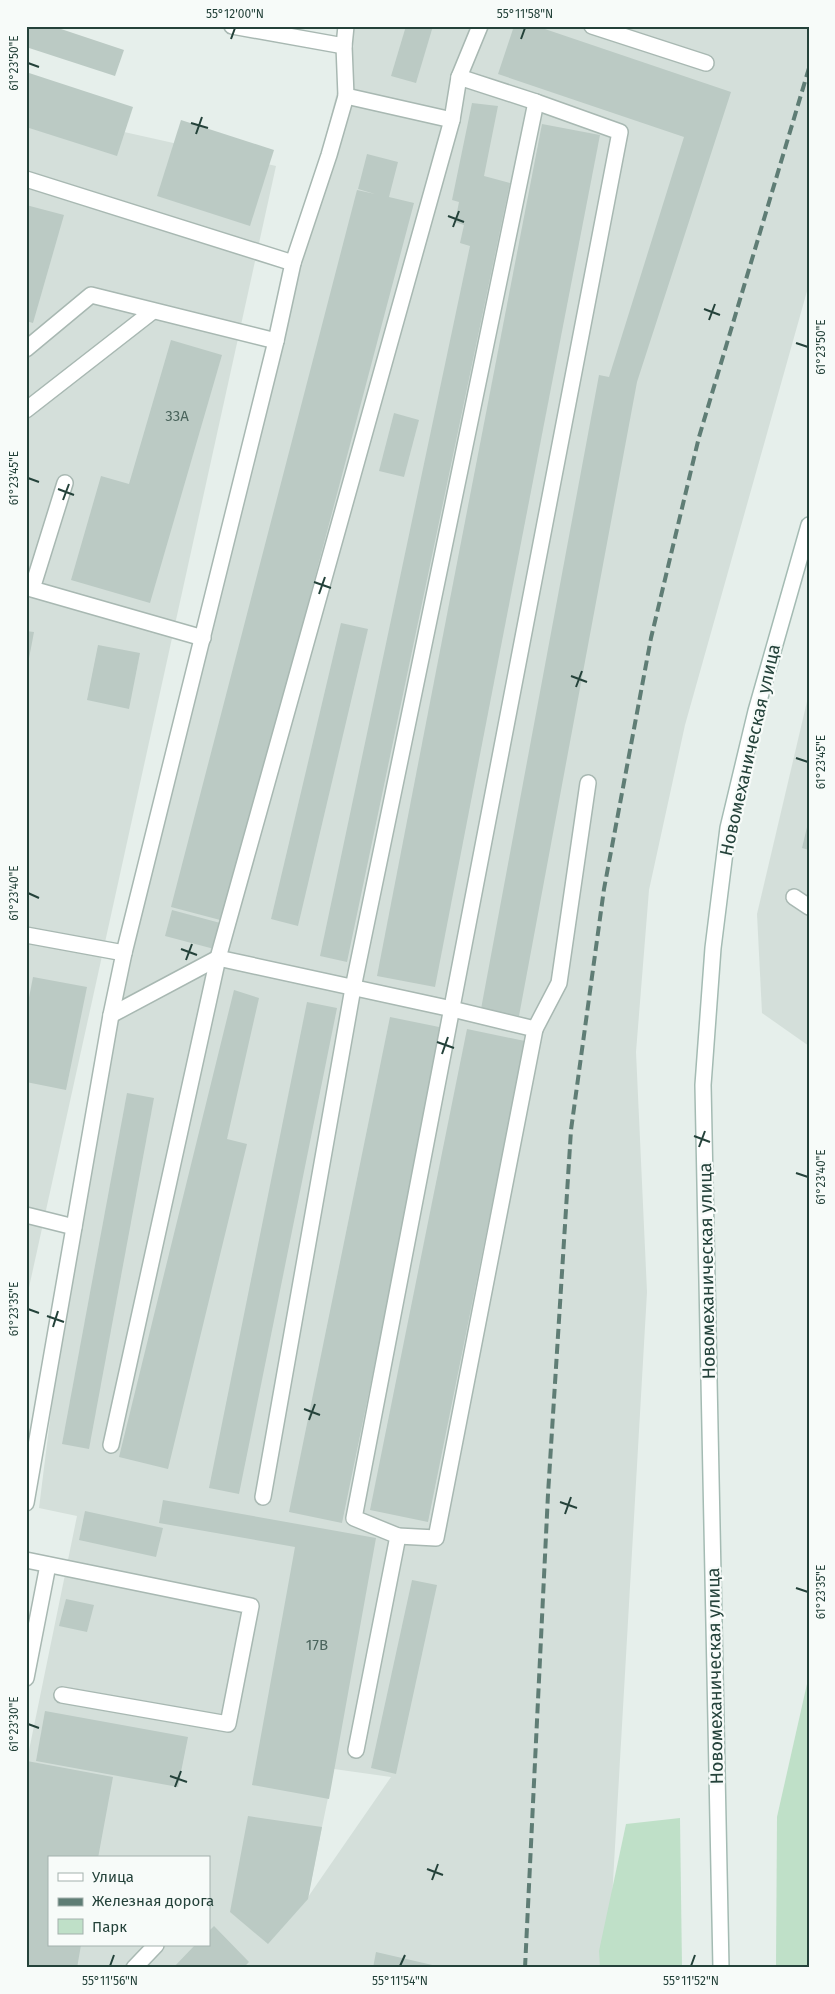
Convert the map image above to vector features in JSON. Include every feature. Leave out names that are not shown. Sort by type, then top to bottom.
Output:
[{"type":"main road","points":[[232,26],[344,46]]},
{"type":"main road","points":[[26,1503],[111,1015],[124,953],[276,341],[293,262],[329,155],[346,96],[344,46],[346,26]]},
{"type":"main road","points":[[111,1445],[218,958],[452,120],[459,77],[480,26]]},
{"type":"main road","points":[[592,26],[706,62]]},
{"type":"main road","points":[[459,77],[620,132],[354,1518],[398,1536],[436,1538],[535,1029],[558,983],[588,783]]},
{"type":"main road","points":[[346,96],[452,120]]},
{"type":"main road","points":[[263,1497],[353,988],[536,102]]},
{"type":"main road","points":[[26,179],[293,262]]},
{"type":"main road","points":[[26,349],[90,296],[276,341]]},
{"type":"main road","points":[[26,410],[153,311]]},
{"type":"main road","points":[[65,483],[32,589],[203,638]]},
{"type":"main road","name":"Новомеханическая улица","points":[[721,1968],[703,1085],[713,948],[728,828],[756,711],[809,525]]},
{"type":"main road","points":[[794,897],[809,907]]},
{"type":"main road","points":[[26,935],[124,953]]},
{"type":"main road","points":[[111,1015],[218,958],[535,1029]]},
{"type":"main road","points":[[26,1215],[74,1227]]},
{"type":"main road","points":[[356,1750],[398,1536]]},
{"type":"main road","points":[[26,1560],[251,1606],[228,1724],[62,1695]]},
{"type":"main road","points":[[26,1678],[48,1564]]},
{"type":"main road","points":[[134,1968],[155,1946]]},
{"type":"shaded area","points":[[354,26],[809,26],[809,284],[685,725],[649,890],[636,1052],[647,1292],[608,1968],[26,1968],[26,1765],[77,1516],[39,1508],[74,1227],[142,900],[293,263]],"holes":[[[334,1769],[391,1777],[308,1897]]]},
{"type":"shaded area","points":[[26,110],[276,166],[26,1301]]},
{"type":"shaded area","points":[[809,693],[809,1046],[762,1013],[757,914]]},
{"type":"green space","points":[[809,1675],[809,1968],[776,1968],[777,1817]]},
{"type":"green space","points":[[680,1818],[682,1968],[600,1968],[599,1951],[626,1824]]},
{"type":"building","points":[[26,26],[52,26],[124,50],[115,76],[26,47]]},
{"type":"building","points":[[406,26],[433,26],[416,83],[391,76]]},
{"type":"building","points":[[514,26],[536,26],[731,92],[637,382],[519,1016],[481,1009],[599,375],[609,377],[684,137],[498,74]]},
{"type":"building","points":[[26,72],[133,107],[117,156],[26,127]]},
{"type":"building","points":[[472,103],[498,106],[484,176],[510,183],[347,962],[320,956],[470,246],[460,243],[464,225],[455,222],[459,202],[452,200]]},
{"type":"building","points":[[181,120],[274,150],[250,226],[157,196]]},
{"type":"building","points":[[542,124],[600,135],[435,987],[377,976]]},
{"type":"building","points":[[367,154],[398,162],[389,197],[414,203],[224,921],[171,907],[357,190],[375,194],[358,189]]},
{"type":"building","points":[[26,205],[64,215],[33,323],[26,321]]},
{"type":"building","points":[[171,340],[222,355],[150,603],[71,580],[101,476],[129,484]]},
{"type":"building","points":[[394,413],[419,420],[404,477],[379,471]]},
{"type":"building","points":[[341,623],[368,629],[298,926],[271,919]]},
{"type":"building","points":[[26,631],[34,632],[27,669],[26,669]]},
{"type":"building","points":[[98,645],[140,653],[129,709],[87,700]]},
{"type":"building","points":[[809,823],[809,850],[802,848]]},
{"type":"building","points":[[172,910],[224,924],[218,950],[165,936]]},
{"type":"building","points":[[33,977],[87,987],[66,1090],[26,1082],[26,1013]]},
{"type":"building","points":[[234,990],[259,998],[227,1139],[247,1144],[168,1469],[119,1457]]},
{"type":"building","points":[[307,1002],[337,1008],[239,1494],[209,1488]]},
{"type":"building","points":[[390,1017],[444,1028],[342,1523],[289,1512]]},
{"type":"building","points":[[467,1029],[525,1041],[428,1522],[370,1510]]},
{"type":"building","points":[[127,1093],[154,1098],[89,1449],[62,1444]]},
{"type":"building","points":[[163,1500],[376,1538],[329,1799],[252,1785],[295,1547],[159,1523]]},
{"type":"building","points":[[85,1511],[163,1528],[156,1557],[79,1540]]},
{"type":"building","points":[[412,1580],[437,1585],[396,1774],[371,1768]]},
{"type":"building","points":[[66,1599],[94,1605],[87,1632],[59,1626]]},
{"type":"building","points":[[45,1711],[188,1737],[178,1787],[36,1761]]},
{"type":"building","points":[[27,1761],[113,1777],[98,1856],[48,1856],[48,1946],[81,1946],[77,1968],[26,1968]]},
{"type":"building","points":[[248,1816],[322,1827],[308,1899],[268,1944],[230,1912]]},
{"type":"building","points":[[214,1926],[249,1962],[243,1968],[173,1968],[194,1946],[210,1946],[210,1930]]},
{"type":"building","points":[[376,1952],[441,1967],[373,1968]]},
{"type":"railway","points":[[525,1968],[548,1494],[571,1130],[604,889],[651,638],[699,437],[809,68]]}]
